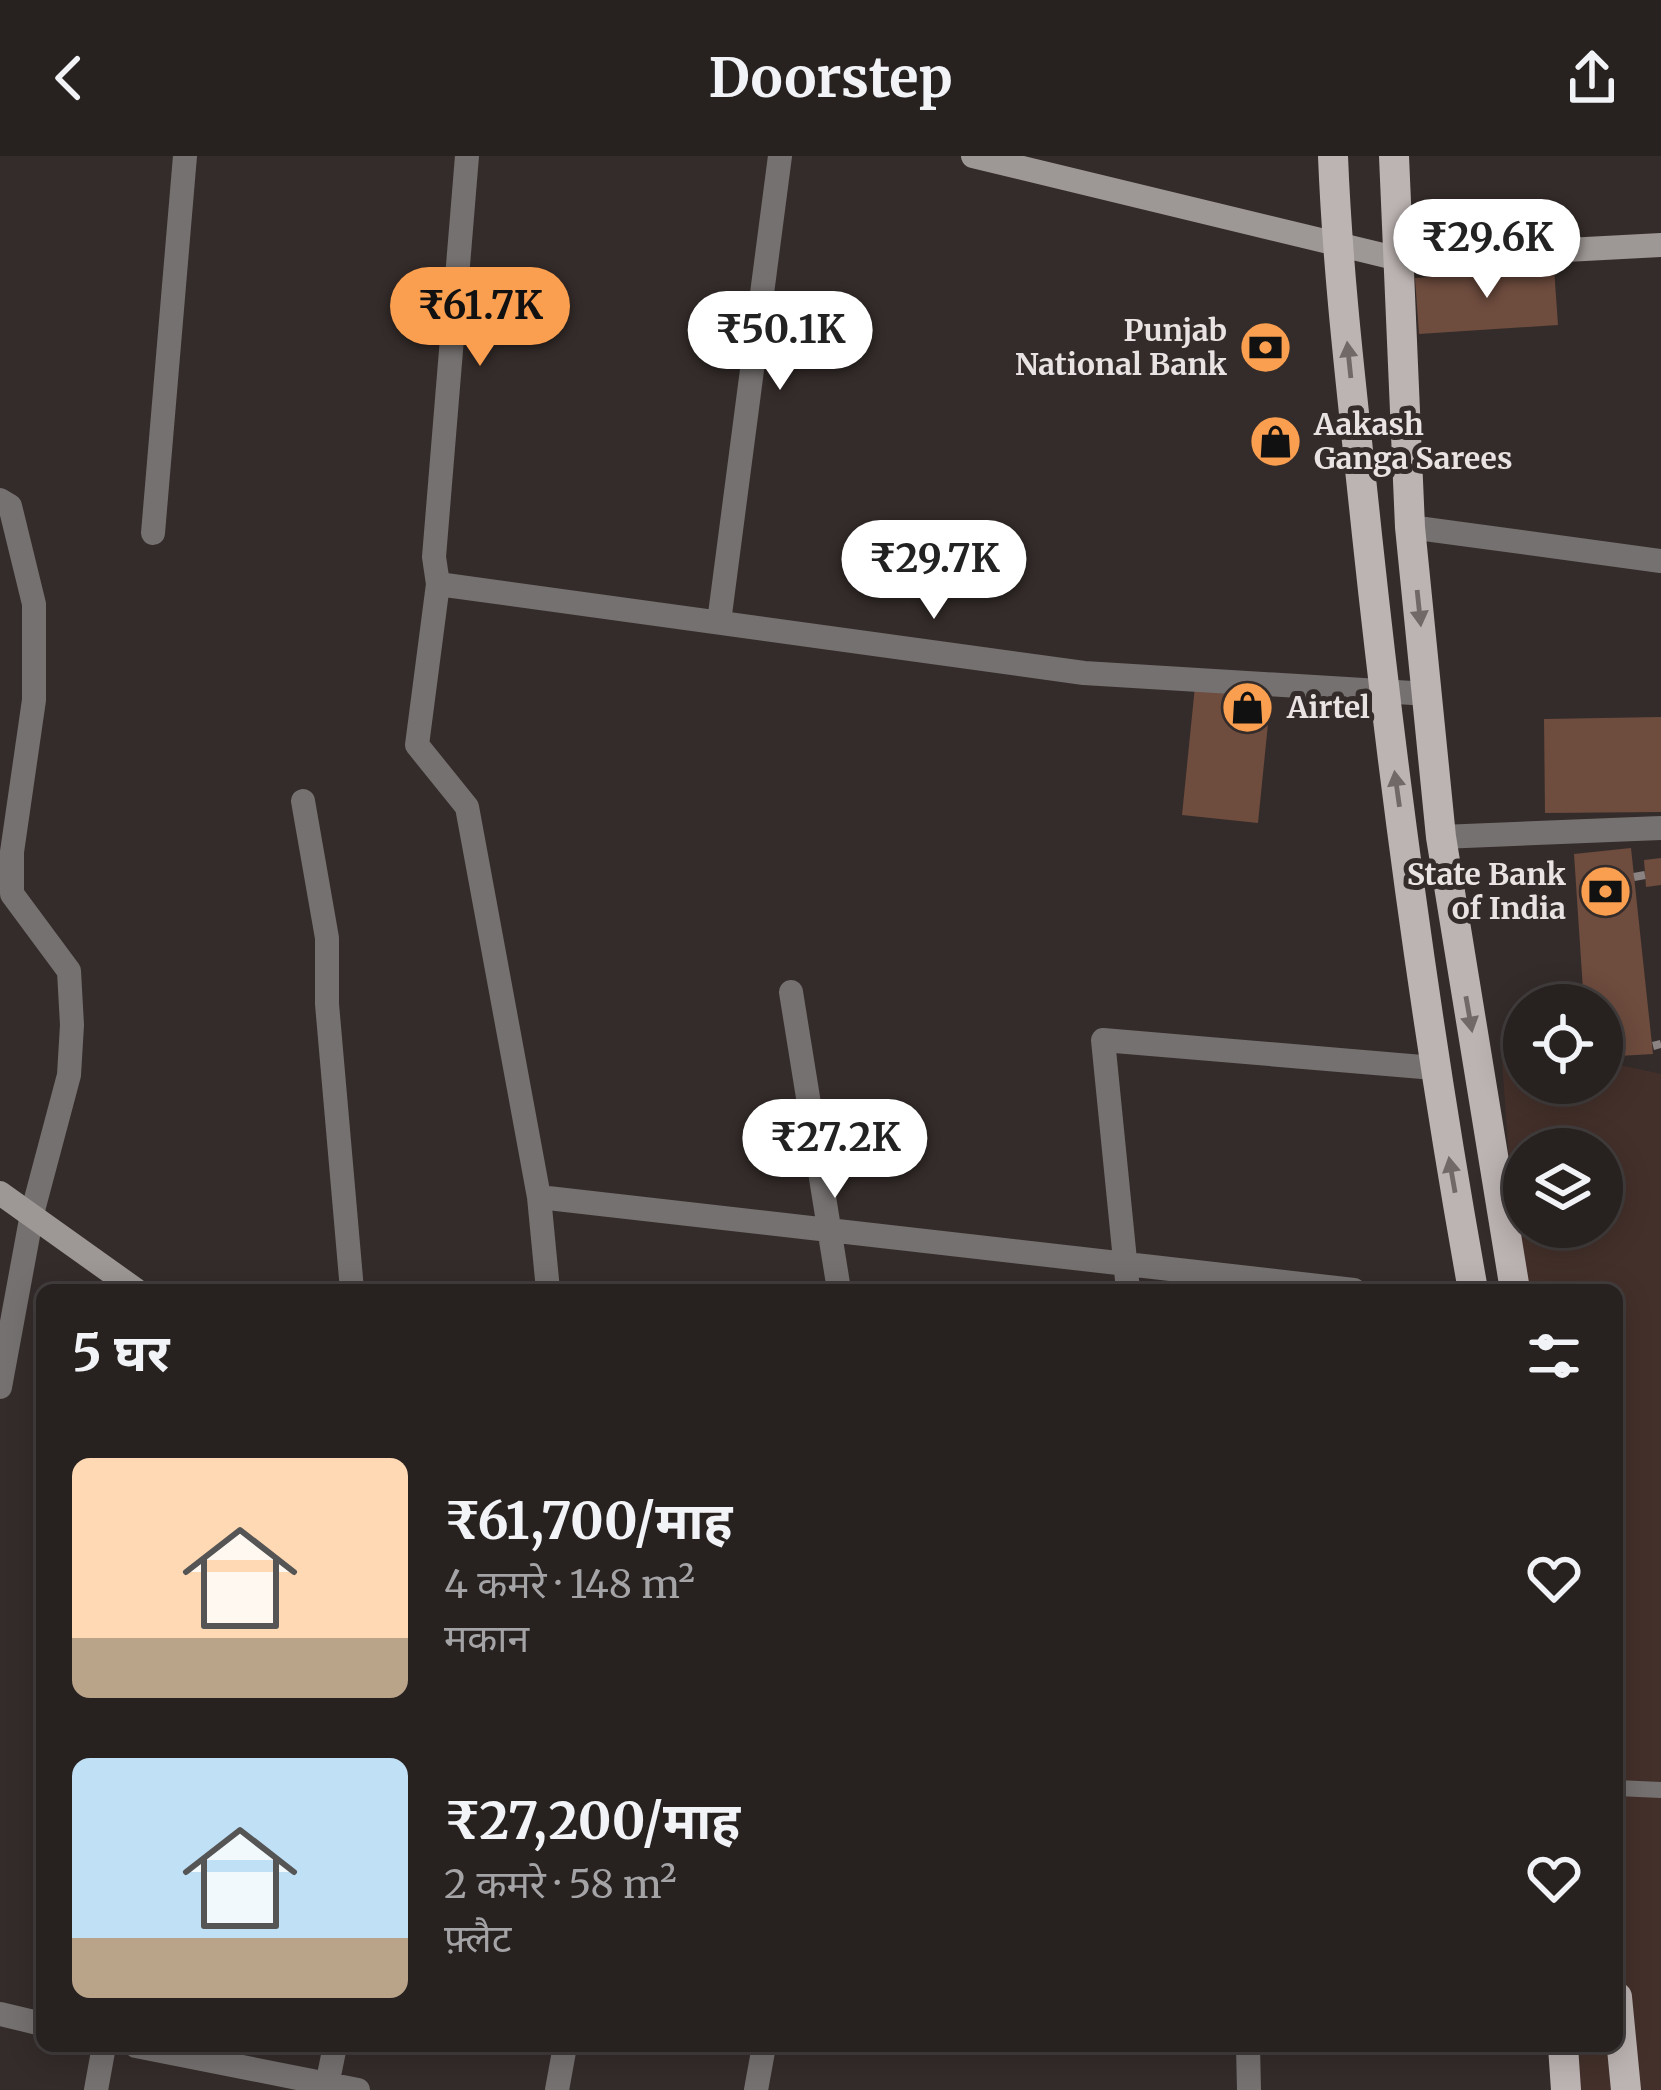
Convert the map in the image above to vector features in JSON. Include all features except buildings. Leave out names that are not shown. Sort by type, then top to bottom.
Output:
[{"type":"main road","points":[[1333,156],[1336,244],[1384,694],[1434,1068],[1472,1284]]},
{"type":"main road","points":[[1394,156],[1410,527],[1441,837],[1514,1284]]},
{"type":"main road","points":[[1563,2052],[1566,2090]]},
{"type":"main road","points":[[1622,2052],[1626,2090]]},
{"type":"street","points":[[153,533],[185,156]]},
{"type":"street","points":[[467,156],[434,557],[438,584],[416,745],[467,807],[539,1197],[547,1284]]},
{"type":"street","points":[[719,622],[780,156]]},
{"type":"street","points":[[973,156],[1399,259],[1661,245]]},
{"type":"street","points":[[0,500],[10,506],[34,604],[34,700],[12,852],[12,894],[69,971],[72,1024],[69,1076],[32,1214],[0,1387]]},
{"type":"street","points":[[1410,527],[1661,561]]},
{"type":"street","points":[[438,584],[1084,673],[1429,694]]},
{"type":"street","points":[[303,801],[327,938],[327,1004],[351,1284]]},
{"type":"street","points":[[1441,837],[1661,828]]},
{"type":"street","points":[[791,992],[838,1284]]},
{"type":"street","points":[[1127,1284],[1102,1040],[1434,1068]]},
{"type":"street","points":[[0,1193],[128,1284]]},
{"type":"street","points":[[539,1197],[1303,1284]]},
{"type":"street","points":[[0,2014],[36,2023]]},
{"type":"street","points":[[96,2090],[103,2052]]},
{"type":"street","points":[[164,2052],[358,2090]]},
{"type":"street","points":[[327,2087],[334,2052]]},
{"type":"street","points":[[557,2090],[564,2052]]},
{"type":"street","points":[[756,2090],[763,2052]]},
{"type":"street","points":[[1248,2052],[1249,2090]]},
{"type":"lane","points":[[1623,1788],[1661,1790]]},
{"type":"shaded area","points":[[1623,1066],[1661,1074],[1661,2090],[1577,2090],[1574,2052],[1623,2052],[1623,1284],[1518,1284],[1515,1248],[1623,1248],[1623,1128],[1507,1128],[1505,1104],[1623,1104]]},
{"type":"place","name":"Punjab National Bank","points":[[1266,347]]},
{"type":"place","name":"Aakash Ganga Sarees","points":[[1275,441]]},
{"type":"place","name":"Airtel","points":[[1248,707]]},
{"type":"place","name":"State Bank of India","points":[[1605,891]]}]
